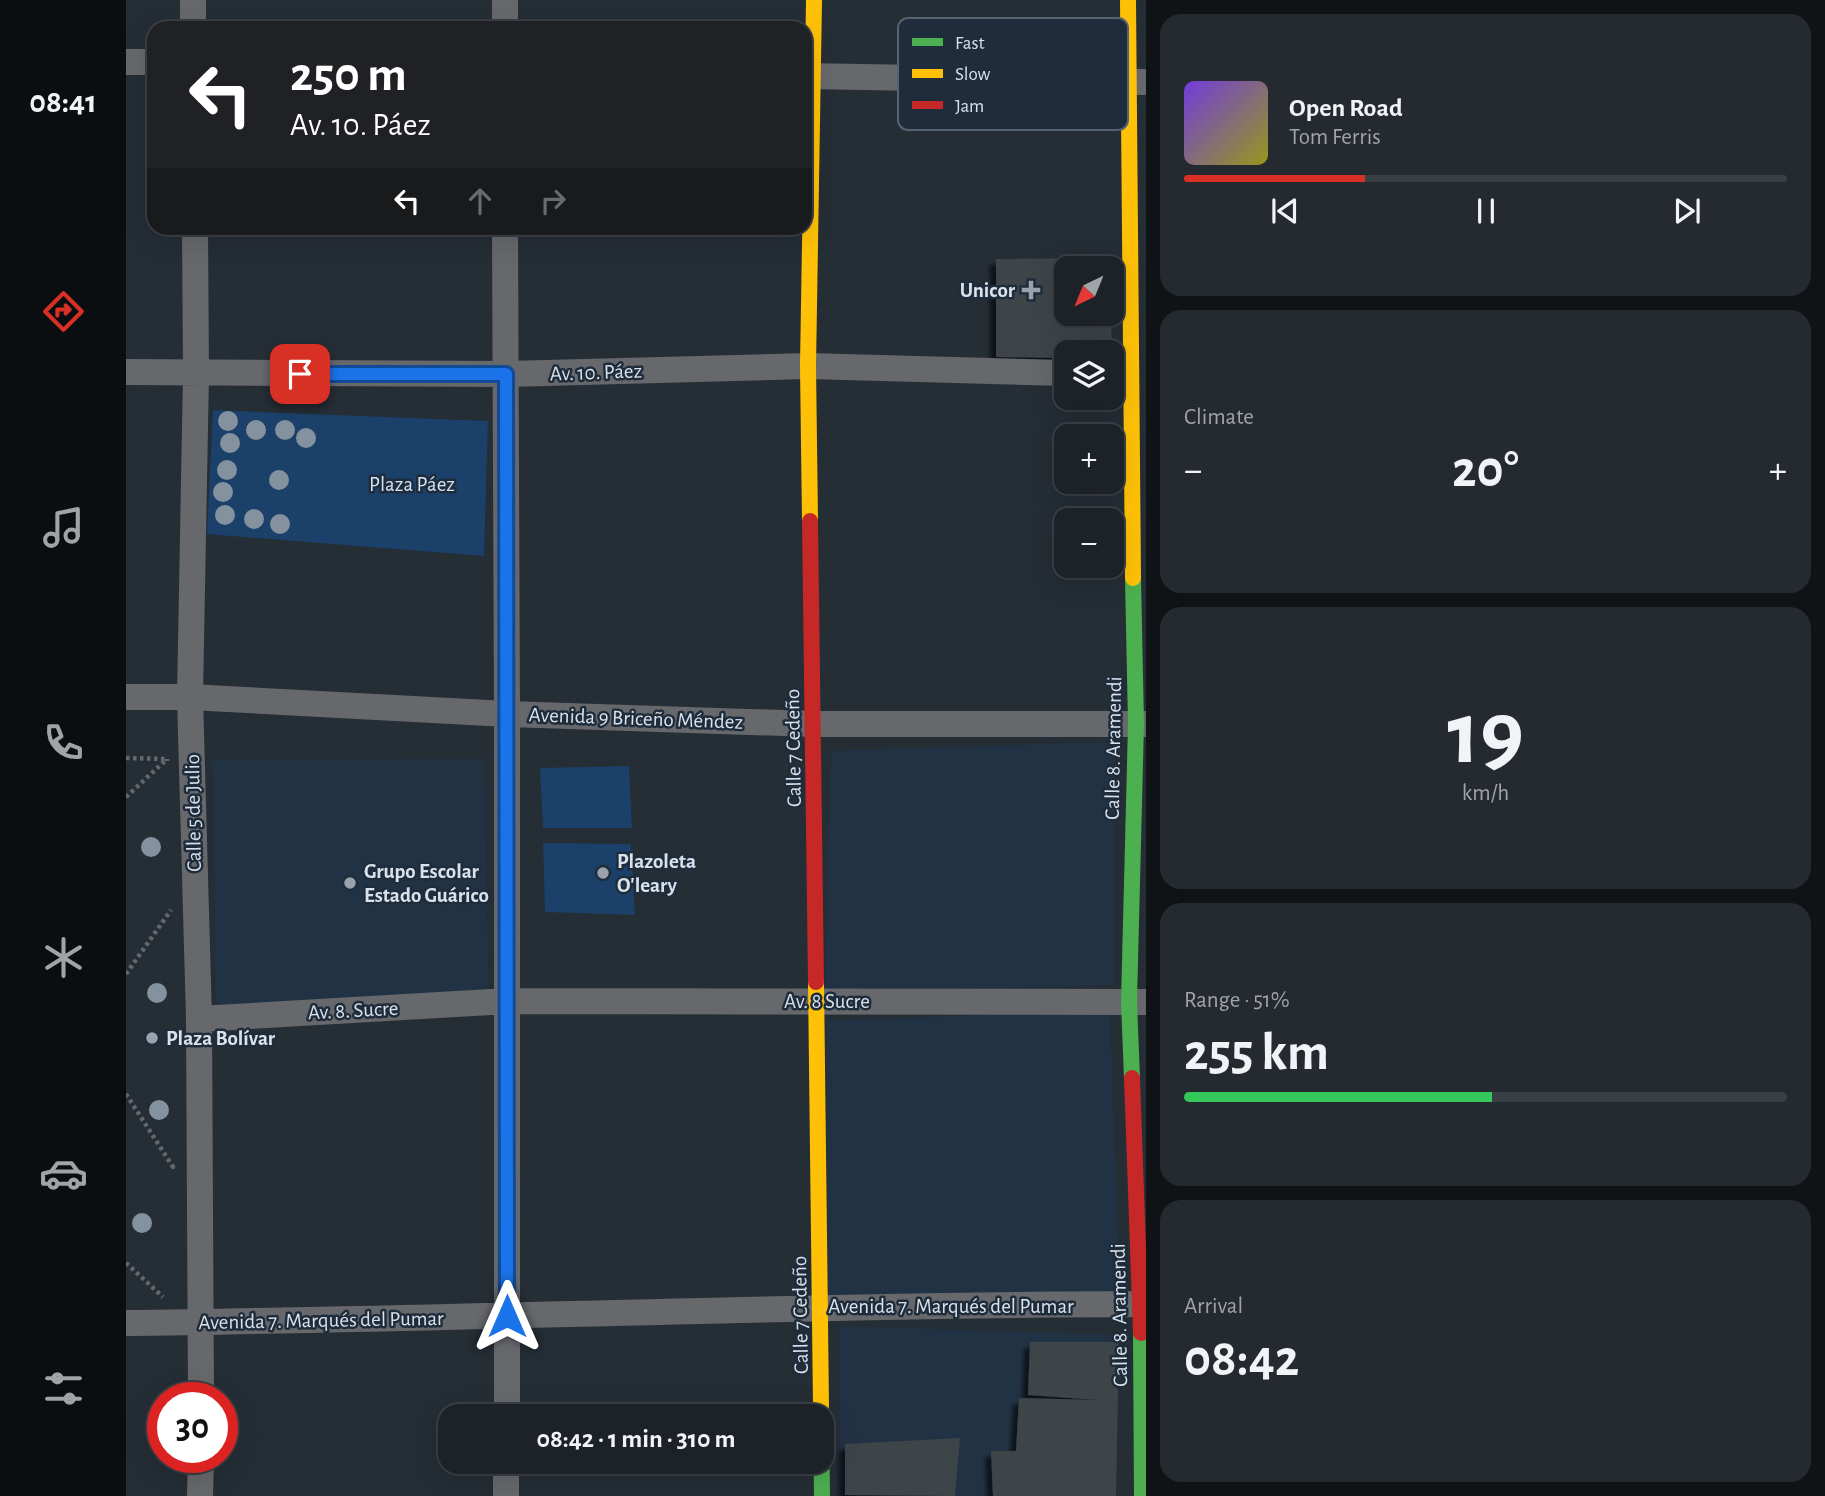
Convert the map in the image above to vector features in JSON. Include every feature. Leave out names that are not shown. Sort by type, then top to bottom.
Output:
[{"type":"street","points":[[193,0],[193,21]]},
{"type":"street","points":[[505,0],[505,21]]},
{"type":"street","name":"Calle 7 Cedeño","points":[[812,30],[814,0]]},
{"type":"street","name":"Calle 8. Aramendi","points":[[1128,0],[1137,81],[1129,375],[1141,724],[1138,1002],[1144,1304],[1142,1496]]},
{"type":"street","points":[[126,62],[147,62]]},
{"type":"street","points":[[812,76],[898,77]]},
{"type":"street","name":"Calle 5 de Julio","points":[[195,235],[196,373],[190,696],[199,1019],[201,1382]]},
{"type":"street","points":[[505,235],[508,714],[507,1404]]},
{"type":"street","name":"Calle 7 Cedeño","points":[[808,235],[822,1496]]},
{"type":"street","name":"Av. 10. Páez","points":[[126,372],[506,374],[808,366],[1054,373]]},
{"type":"street","name":"Avenida 9 Briceño Méndez","points":[[126,697],[190,696],[508,714],[813,724],[1141,724]]},
{"type":"street","name":"Av. 8. Sucre","points":[[199,1019],[508,1001]]},
{"type":"street","name":"Av. 8 Sucre","points":[[508,1001],[1138,1002]]},
{"type":"street","name":"Avenida 7. Marqués del Pumar","points":[[126,1323],[821,1307],[1144,1304]]},
{"type":"street","points":[[201,1473],[201,1496]]},
{"type":"street","points":[[506,1474],[506,1496]]},
{"type":"path","points":[[126,758],[167,759]]},
{"type":"path","points":[[167,759],[167,772]]},
{"type":"path","points":[[126,797],[167,759]]},
{"type":"path","points":[[126,974],[172,908],[172,921]]},
{"type":"path","points":[[126,1094],[173,1167],[173,1154]]},
{"type":"path","points":[[126,1263],[164,1298]]},
{"type":"shaded area","points":[[1114,742],[1114,985],[825,994],[831,751]]},
{"type":"shaded area","name":"Grupo Escolar Estado Guárico","points":[[484,759],[489,1007],[216,1022],[213,760]]},
{"type":"shaded area","points":[[1110,1010],[1120,1298],[827,1298],[827,1021]]},
{"type":"shaded area","points":[[840,1326],[1119,1335],[1116,1496],[839,1496]]},
{"type":"green space","name":"Plaza Páez","points":[[213,410],[488,421],[484,556],[207,534]]},
{"type":"green space","points":[[629,766],[632,828],[543,828],[540,768]]},
{"type":"green space","points":[[543,843],[631,844],[635,915],[545,912]]},
{"type":"building","name":"Unicor","points":[[1054,258],[1054,326],[1111,326],[1112,340],[1054,340],[1054,358],[996,357],[996,259]]},
{"type":"building","points":[[1030,1342],[1119,1342],[1116,1496],[993,1496],[991,1451],[1016,1451],[1019,1398],[1098,1400],[1028,1395]]},
{"type":"building","points":[[960,1438],[955,1496],[845,1495],[845,1444]]},
{"type":"traffic: fast","points":[[1132,1078],[1129,1002],[1136,724],[1133,578]]},
{"type":"traffic: fast","points":[[1141,1333],[1142,1496]]},
{"type":"traffic: fast","points":[[822,1474],[822,1496]]},
{"type":"traffic: slow","points":[[812,122],[814,0]]},
{"type":"traffic: slow","points":[[1128,0],[1133,578]]},
{"type":"traffic: slow","points":[[810,235],[810,521]]},
{"type":"traffic: slow","points":[[816,982],[821,1404]]},
{"type":"traffic: jam","points":[[810,521],[816,982]]},
{"type":"traffic: jam","points":[[1132,1078],[1141,1333]]},
{"type":"place","name":"Unicor","points":[[1031,290]]},
{"type":"place","name":"Plazoleta O'leary","points":[[603,873]]},
{"type":"place","name":"Grupo Escolar Estado Guárico","points":[[350,883]]},
{"type":"place","name":"Plaza Bolívar","points":[[152,1038]]},
{"type":"route","points":[[300,374],[506,374],[507,1316]]}]
